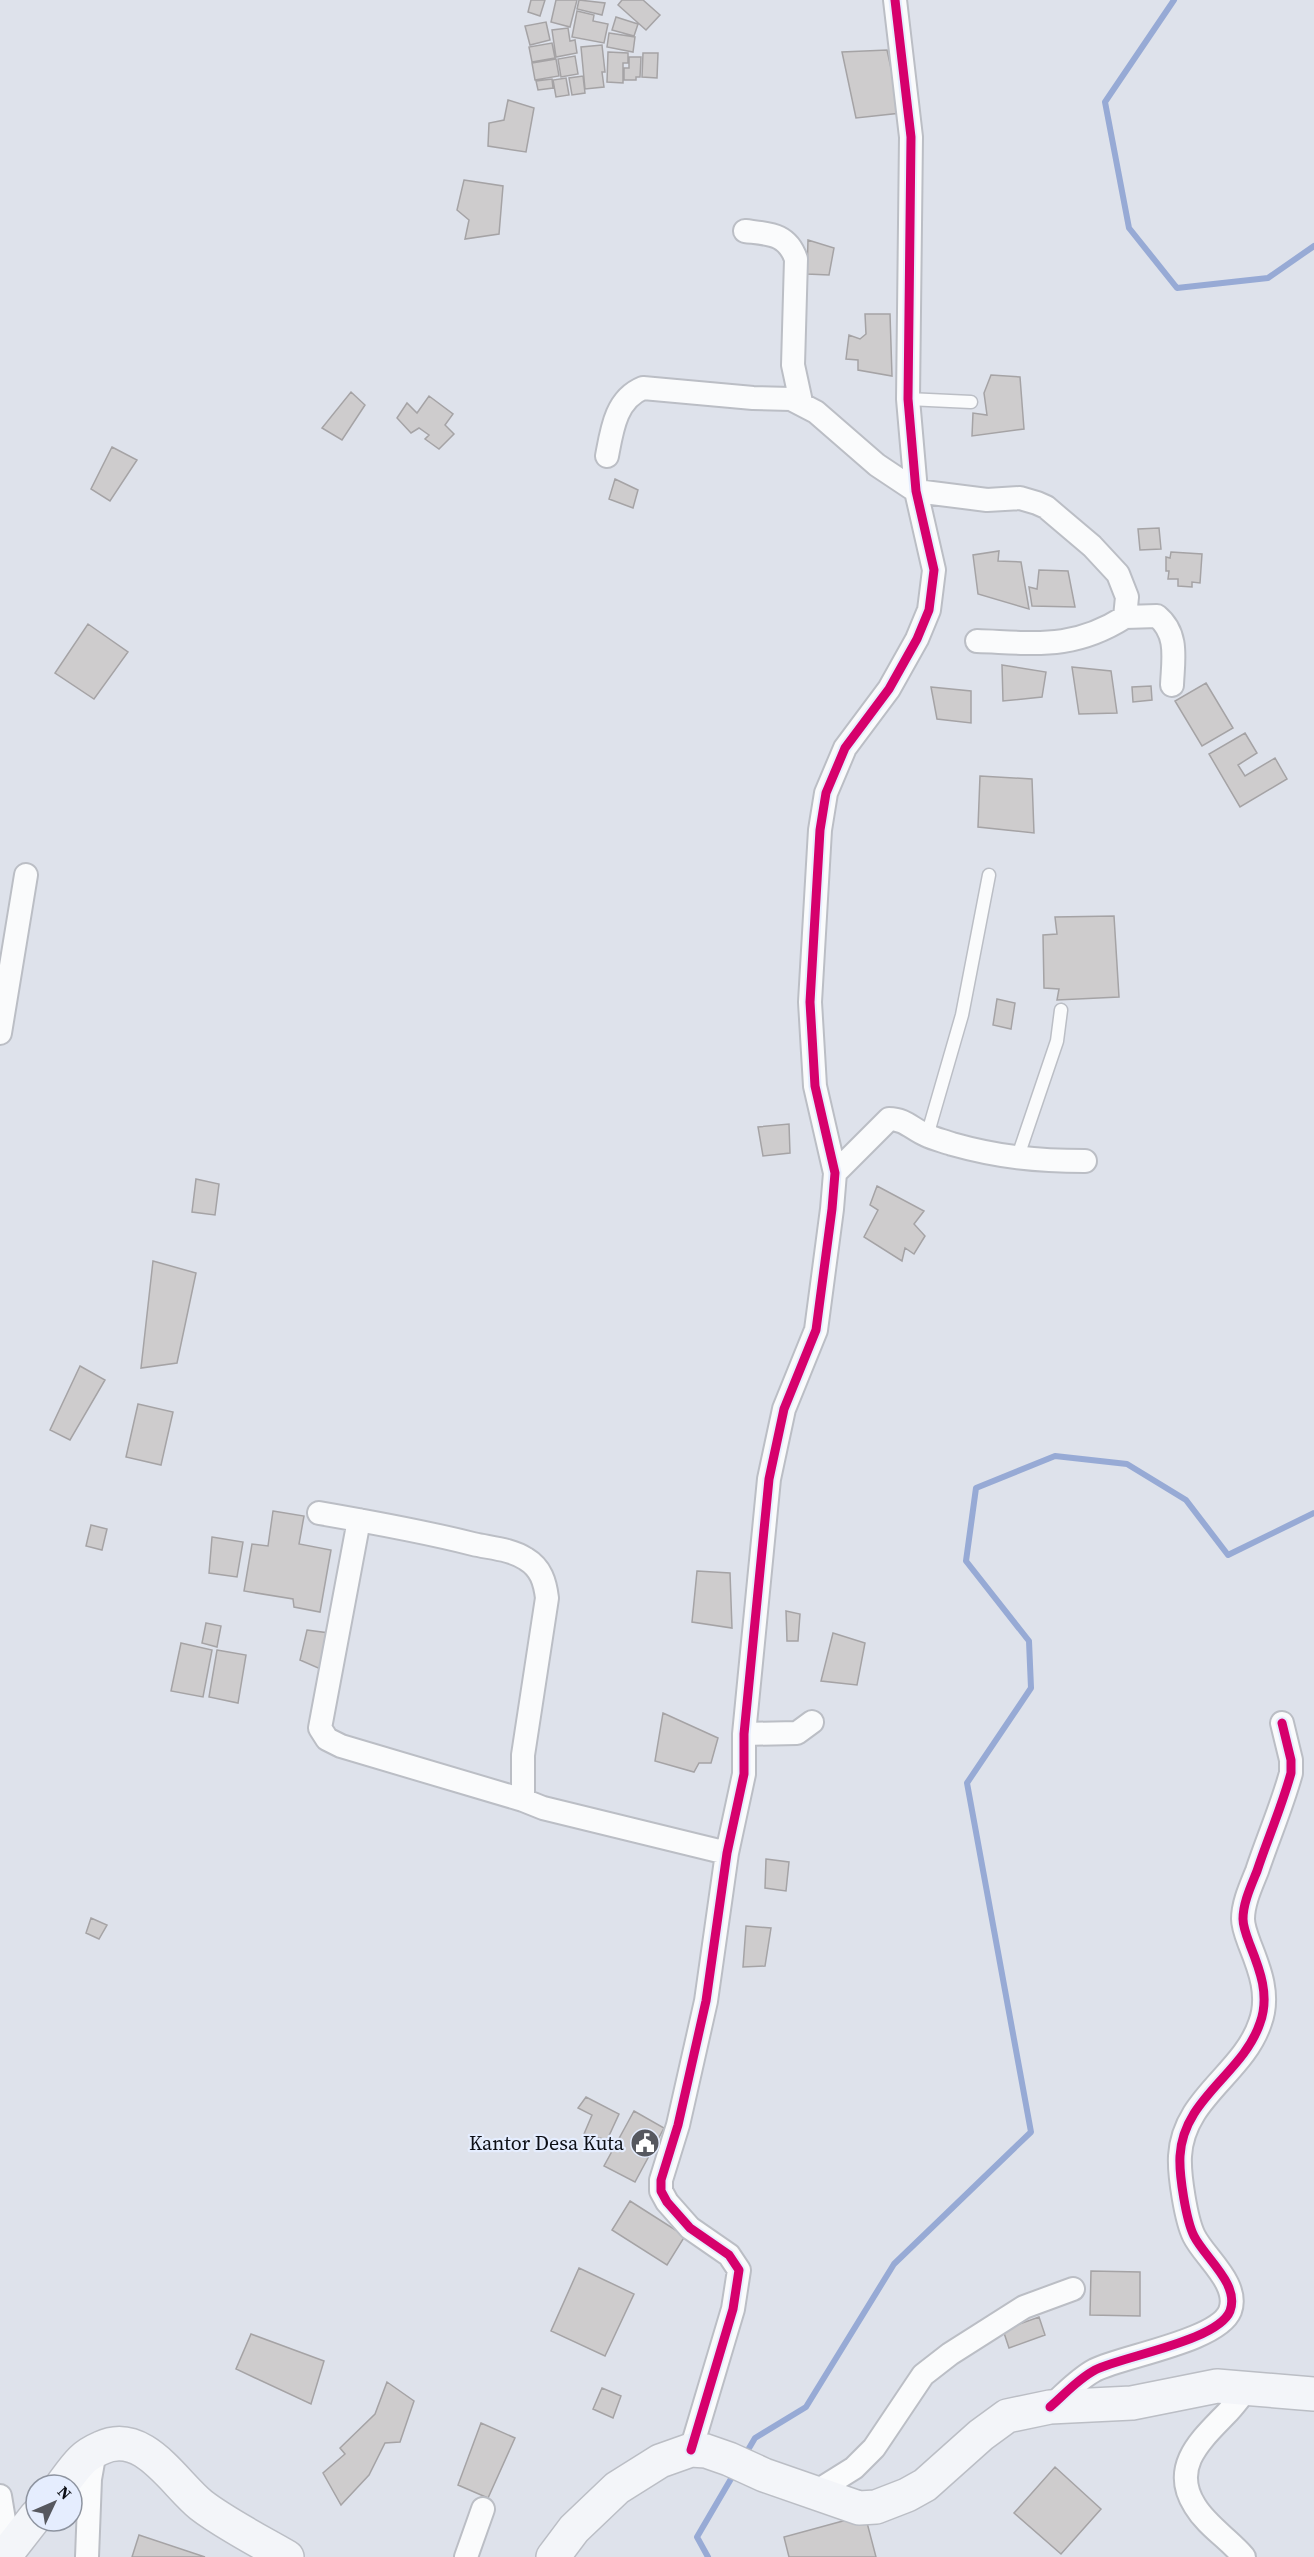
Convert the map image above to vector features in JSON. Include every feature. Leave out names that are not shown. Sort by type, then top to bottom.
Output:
[{"type":"main road","points":[[553,2557],[574,2529],[617,2488],[660,2461],[691,2450],[706,2451],[764,2475],[859,2508],[876,2507],[893,2502],[925,2485],[981,2434],[1007,2416],[1050,2407],[1132,2403],[1217,2386],[1314,2394]]},
{"type":"main road","points":[[71,2473],[83,2458],[108,2445],[122,2443],[136,2447],[150,2455],[202,2505],[287,2557]]},
{"type":"main road","points":[[6,2554],[24,2531]]},
{"type":"street","points":[[691,2450],[733,2309],[739,2270],[729,2255],[690,2228],[667,2202],[661,2191],[661,2180],[678,2125],[706,2001],[727,1853],[744,1774],[744,1734],[769,1479],[784,1409],[816,1330],[832,1209],[835,1173],[815,1086],[810,1002],[820,830],[826,793],[845,748],[889,689],[917,639],[929,610],[934,570],[916,491],[908,399],[911,137],[895,0]]},
{"type":"street","points":[[745,231],[775,235],[792,246],[796,259],[793,365],[801,402]]},
{"type":"street","points":[[607,456],[612,429],[622,403],[632,393],[643,388],[753,398],[791,399],[801,402],[816,412],[877,465],[916,491],[987,500],[1020,498],[1046,507],[1092,546],[1118,574],[1127,597],[1125,617]]},
{"type":"street","points":[[977,641],[1040,644],[1081,639],[1125,617],[1157,616],[1168,628],[1174,645],[1172,685]]},
{"type":"street","points":[[0,1033],[26,875]]},
{"type":"street","points":[[835,1173],[889,1119],[906,1122],[927,1136],[1017,1159],[1085,1161]]},
{"type":"street","points":[[320,1513],[433,1533],[509,1552],[526,1558],[539,1569],[545,1582],[547,1598],[523,1755],[523,1800]]},
{"type":"street","points":[[359,1520],[320,1728],[327,1739],[341,1746],[543,1808],[727,1853]]},
{"type":"street","points":[[744,1734],[797,1733],[813,1722]]},
{"type":"street","points":[[1050,2407],[1081,2378],[1095,2370],[1122,2359],[1171,2347],[1219,2323],[1230,2312],[1232,2300],[1230,2287],[1193,2234],[1180,2177],[1180,2156],[1182,2138],[1199,2104],[1245,2052],[1261,2023],[1265,2003],[1262,1979],[1243,1920],[1251,1887],[1291,1773],[1291,1760],[1282,1723]]},
{"type":"street","points":[[814,2493],[854,2468],[874,2448],[923,2375],[950,2354],[1024,2307],[1073,2289]]},
{"type":"street","points":[[1244,2557],[1194,2506],[1185,2481],[1190,2455],[1203,2436],[1228,2413],[1247,2389]]},
{"type":"street","points":[[87,2557],[90,2479],[95,2451]]},
{"type":"street","points":[[0,2496],[6,2554]]},
{"type":"street","points":[[466,2557],[483,2509]]},
{"type":"lane","points":[[908,399],[971,402]]},
{"type":"lane","points":[[927,1136],[962,1016],[989,875]]},
{"type":"lane","points":[[1017,1159],[1057,1041],[1061,1010]]},
{"type":"building","points":[[531,0],[545,0],[540,16],[528,12]]},
{"type":"building","points":[[556,0],[577,0],[570,27],[551,22]]},
{"type":"building","points":[[579,0],[605,3],[602,15],[577,9]]},
{"type":"building","points":[[622,0],[643,0],[660,15],[646,30],[618,5]]},
{"type":"building","points":[[577,11],[594,15],[593,21],[608,24],[604,43],[572,37]]},
{"type":"building","points":[[616,17],[638,24],[634,36],[612,30]]},
{"type":"building","points":[[546,22],[550,40],[530,45],[525,26]]},
{"type":"building","points":[[568,28],[570,41],[575,40],[577,53],[556,57],[552,30]]},
{"type":"building","points":[[609,33],[635,37],[633,52],[607,47]]},
{"type":"building","points":[[552,43],[555,58],[532,62],[529,47]]},
{"type":"building","points":[[602,45],[604,87],[585,89],[581,47]]},
{"type":"building","points":[[887,50],[901,113],[856,118],[842,52]]},
{"type":"building","points":[[608,52],[628,53],[628,63],[623,63],[623,83],[607,82]]},
{"type":"building","points":[[643,53],[658,53],[657,78],[642,77]]},
{"type":"building","points":[[575,56],[578,74],[561,77],[558,59]]},
{"type":"building","points":[[629,57],[641,57],[640,77],[636,77],[636,80],[624,80],[624,68],[629,68]]},
{"type":"building","points":[[556,59],[559,76],[535,80],[532,63]]},
{"type":"building","points":[[583,76],[585,93],[572,95],[569,78]]},
{"type":"building","points":[[566,78],[569,95],[556,97],[553,80]]},
{"type":"building","points":[[552,79],[553,88],[538,90],[536,81]]},
{"type":"building","points":[[508,100],[534,108],[526,152],[488,146],[489,123],[504,120]]},
{"type":"building","points":[[464,180],[503,186],[499,234],[465,239],[469,220],[457,210]]},
{"type":"building","points":[[808,240],[834,248],[829,275],[807,274]]},
{"type":"building","points":[[865,314],[890,314],[892,376],[858,370],[858,360],[846,359],[849,335],[860,339],[866,334]]},
{"type":"building","points":[[991,375],[1020,377],[1024,429],[972,436],[973,413],[987,415],[984,393]]},
{"type":"building","points":[[351,392],[365,405],[342,440],[322,428]]},
{"type":"building","points":[[429,396],[453,414],[445,425],[454,434],[439,449],[425,439],[429,435],[419,428],[411,433],[397,418],[407,403],[417,413]]},
{"type":"building","points":[[112,447],[137,460],[110,501],[91,489]]},
{"type":"building","points":[[615,479],[638,490],[633,508],[609,499]]},
{"type":"building","points":[[1159,528],[1161,549],[1140,550],[1138,529]]},
{"type":"building","points":[[999,551],[998,561],[1021,562],[1029,609],[978,594],[973,555]]},
{"type":"building","points":[[1171,552],[1202,554],[1200,583],[1192,582],[1192,587],[1178,586],[1178,579],[1168,579],[1166,557],[1170,558]]},
{"type":"building","points":[[1039,570],[1068,571],[1075,607],[1032,606],[1029,587],[1037,589]]},
{"type":"building","points":[[88,624],[128,652],[94,699],[55,673]]},
{"type":"building","points":[[1002,665],[1046,672],[1042,697],[1003,701]]},
{"type":"building","points":[[1072,667],[1111,671],[1117,713],[1079,714]]},
{"type":"building","points":[[1206,683],[1233,728],[1202,746],[1175,701]]},
{"type":"building","points":[[1151,686],[1152,700],[1133,702],[1132,687]]},
{"type":"building","points":[[931,687],[971,691],[971,723],[937,719]]},
{"type":"building","points":[[1245,733],[1257,753],[1238,765],[1245,776],[1275,758],[1287,779],[1240,807],[1209,754]]},
{"type":"building","points":[[980,776],[1032,779],[1034,833],[978,827]]},
{"type":"building","points":[[1114,916],[1119,997],[1057,1000],[1059,989],[1044,988],[1043,935],[1057,934],[1055,917]]},
{"type":"building","points":[[997,999],[1015,1003],[1011,1029],[993,1025]]},
{"type":"building","points":[[789,1124],[790,1153],[763,1156],[758,1127]]},
{"type":"building","points":[[196,1179],[219,1184],[215,1215],[192,1212]]},
{"type":"building","points":[[877,1186],[924,1211],[914,1224],[925,1236],[914,1254],[905,1248],[902,1261],[864,1237],[878,1210],[870,1205]]},
{"type":"building","points":[[153,1261],[196,1273],[177,1363],[141,1368]]},
{"type":"building","points":[[80,1366],[105,1380],[70,1440],[50,1430]]},
{"type":"building","points":[[138,1404],[173,1412],[161,1465],[126,1457]]},
{"type":"building","points":[[273,1511],[304,1516],[299,1544],[331,1550],[320,1612],[294,1607],[293,1599],[244,1591],[252,1544],[268,1546]]},
{"type":"building","points":[[91,1525],[107,1529],[102,1550],[86,1546]]},
{"type":"building","points":[[212,1537],[243,1542],[237,1577],[209,1573]]},
{"type":"building","points":[[697,1571],[730,1573],[732,1628],[692,1622]]},
{"type":"building","points":[[786,1611],[800,1614],[798,1641],[787,1641]]},
{"type":"building","points":[[206,1623],[221,1626],[217,1647],[202,1643]]},
{"type":"building","points":[[307,1630],[329,1633],[325,1671],[300,1660]]},
{"type":"building","points":[[833,1633],[865,1643],[857,1685],[821,1681]]},
{"type":"building","points":[[181,1643],[212,1650],[203,1697],[171,1691]]},
{"type":"building","points":[[217,1650],[246,1655],[238,1703],[209,1697]]},
{"type":"building","points":[[663,1713],[718,1738],[711,1763],[699,1763],[694,1772],[655,1761]]},
{"type":"building","points":[[766,1859],[789,1862],[786,1891],[765,1888]]},
{"type":"building","points":[[91,1918],[107,1925],[99,1939],[86,1933]]},
{"type":"building","points":[[746,1926],[771,1928],[765,1966],[743,1967]]},
{"type":"building","points":[[586,2097],[619,2114],[607,2140],[584,2134],[592,2115],[578,2108]]},
{"type":"building","points":[[634,2111],[664,2128],[635,2182],[604,2166]]},
{"type":"building","points":[[630,2201],[685,2236],[667,2265],[612,2230]]},
{"type":"building","points":[[579,2268],[634,2294],[605,2356],[551,2331]]},
{"type":"building","points":[[1091,2271],[1140,2272],[1140,2316],[1090,2315]]},
{"type":"building","points":[[1039,2317],[1045,2335],[1009,2348],[1003,2330]]},
{"type":"building","points":[[251,2334],[324,2361],[311,2404],[236,2369]]},
{"type":"building","points":[[387,2382],[414,2401],[400,2442],[385,2443],[369,2475],[341,2505],[323,2473],[345,2454],[340,2448],[375,2414]]},
{"type":"building","points":[[602,2388],[621,2396],[613,2418],[593,2409]]},
{"type":"building","points":[[481,2423],[515,2438],[488,2498],[458,2485]]},
{"type":"building","points":[[1055,2467],[1101,2509],[1061,2554],[1014,2513]]},
{"type":"building","points":[[865,2515],[876,2557],[789,2557],[784,2537]]},
{"type":"building","points":[[139,2535],[205,2557],[132,2557]]},
{"type":"waterway","points":[[1174,0],[1105,102],[1129,228],[1177,288],[1268,278],[1314,246]]},
{"type":"waterway","points":[[745,2455],[755,2438],[806,2407],[894,2264],[1031,2132],[967,1783],[1031,1688],[1029,1641],[966,1561],[976,1488],[1055,1456],[1127,1464],[1186,1500],[1228,1555],[1314,1513]]},
{"type":"waterway","points":[[708,2557],[697,2537],[735,2472]]},
{"type":"cycle path","points":[[691,2450],[733,2309],[739,2270],[729,2255],[690,2228],[667,2202],[661,2191],[661,2180],[678,2125],[706,2001],[727,1853],[744,1774],[744,1734],[769,1479],[784,1409],[816,1330],[832,1209],[835,1173],[815,1086],[810,1002],[820,830],[826,793],[845,748],[889,689],[917,639],[929,610],[934,570],[916,491],[908,399],[911,137],[895,0]]},
{"type":"cycle path","points":[[1050,2407],[1077,2382],[1095,2370],[1208,2331],[1222,2322],[1230,2311],[1232,2301],[1226,2281],[1191,2229],[1184,2197],[1180,2156],[1191,2118],[1252,2041],[1263,2013],[1264,1993],[1257,1964],[1244,1929],[1243,1913],[1291,1773],[1291,1760],[1282,1723]]},
{"type":"place","name":"Kantor Desa Kuta","points":[[645,2143]]}]
